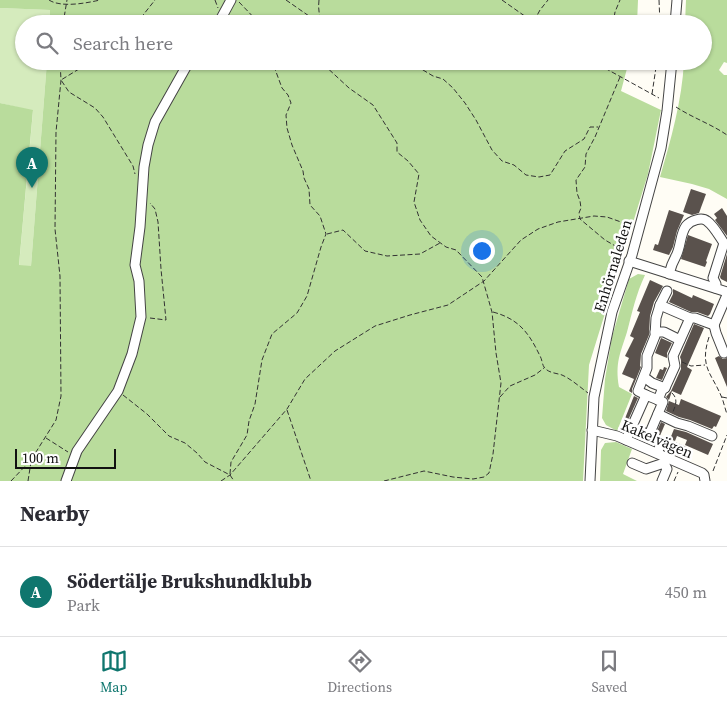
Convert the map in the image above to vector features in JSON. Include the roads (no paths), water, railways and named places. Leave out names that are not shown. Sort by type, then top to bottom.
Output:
[{"type":"street","points":[[223,15],[231,0]]},
{"type":"street","points":[[676,15],[677,0]]},
{"type":"street","points":[[66,481],[76,452],[118,392],[132,354],[140,317],[139,281],[135,265],[145,160],[155,122],[184,70]]},
{"type":"street","name":"Enhörnaleden","points":[[590,481],[594,397],[612,312],[637,238],[661,148],[671,70]]},
{"type":"street","points":[[669,274],[672,260],[676,256],[685,227],[690,222],[701,218],[706,219],[724,243],[713,278],[716,284],[715,288]]},
{"type":"street","points":[[630,258],[727,294],[714,325],[724,353]]},
{"type":"street","points":[[631,427],[648,435],[663,402],[638,391],[647,368],[647,356],[656,332],[656,318],[667,290]]},
{"type":"street","points":[[660,305],[690,318],[714,325]]},
{"type":"street","points":[[658,400],[675,366],[674,356],[690,318]]},
{"type":"street","points":[[656,332],[664,332],[680,340]]},
{"type":"street","points":[[644,377],[652,383],[665,388]]},
{"type":"street","points":[[626,440],[646,395]]},
{"type":"street","points":[[658,414],[712,436]]},
{"type":"street","name":"Kakelvägen","points":[[592,430],[617,436],[657,453],[665,460],[681,464],[702,473],[705,481]]},
{"type":"street","points":[[657,453],[661,444],[664,443],[682,451]]},
{"type":"street","points":[[632,463],[646,469],[665,460],[667,468],[662,481]]},
{"type":"place","name":"Södertälje Brukshundklubb","points":[[32,188]]}]
